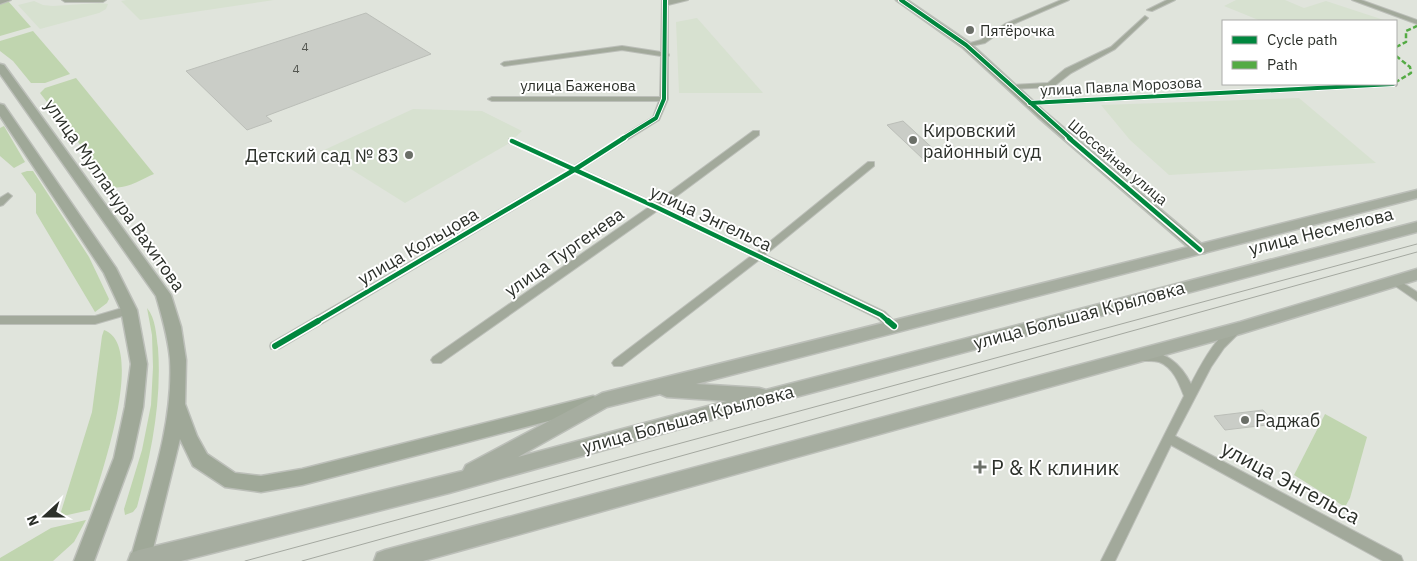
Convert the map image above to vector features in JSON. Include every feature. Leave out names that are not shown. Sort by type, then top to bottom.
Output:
[{"type":"main road","name":"Шоссейная улица","points":[[901,0],[966,45],[1200,250]]},
{"type":"main road","name":"улица Мулланура Вахитова","points":[[0,67],[97,200],[163,295],[168,308],[178,354],[177,405],[165,466],[140,561]]},
{"type":"main road","points":[[0,107],[111,272],[129,310],[139,364],[134,407],[123,458],[84,561]]},
{"type":"main road","points":[[177,405],[188,437],[200,460],[232,481],[261,484],[302,477],[1417,194]]},
{"type":"main road","name":"улица Несмелова","points":[[1235,274],[1417,227]]},
{"type":"main road","name":"улица Большая Крыловка","points":[[140,561],[449,484],[1235,274]]},
{"type":"main road","points":[[385,561],[1240,328],[1417,274]]},
{"type":"main road","points":[[649,389],[773,396]]},
{"type":"main road","points":[[449,484],[602,401]]},
{"type":"street","points":[[0,2],[8,0]]},
{"type":"street","points":[[65,0],[103,0]]},
{"type":"street","points":[[664,99],[666,1],[685,0]]},
{"type":"street","points":[[966,45],[983,42],[1007,25],[1066,0]]},
{"type":"street","points":[[1150,10],[1172,0]]},
{"type":"street","points":[[1354,0],[1417,22]]},
{"type":"street","points":[[1013,86],[1050,84],[1068,71],[1113,48],[1145,18]]},
{"type":"street","points":[[504,64],[622,48],[666,54]]},
{"type":"street","name":"улица Павла Морозова","points":[[1030,103],[1374,85]]},
{"type":"street","name":"улица Баженова","points":[[492,99],[664,99]]},
{"type":"street","name":"улица Кольцова","points":[[275,346],[574,170],[656,118],[664,99]]},
{"type":"street","name":"улица Тургенева","points":[[437,360],[656,207],[756,133]]},
{"type":"street","name":"улица Энгельса","points":[[512,141],[656,207],[881,315],[894,326]]},
{"type":"street","points":[[618,363],[758,256],[871,164]]},
{"type":"street","points":[[0,203],[8,196]]},
{"type":"street","points":[[1395,281],[1417,297]]},
{"type":"street","points":[[0,320],[95,320],[129,310]]},
{"type":"street","points":[[1108,561],[1190,396],[1220,345],[1240,328]]},
{"type":"street","points":[[1110,364],[1147,356],[1161,358],[1169,362],[1181,374],[1190,396]]},
{"type":"street","name":"улица Энгельса","points":[[1168,438],[1396,561]]},
{"type":"shaded area","points":[[274,0],[140,20],[121,1]]},
{"type":"shaded area","points":[[1236,0],[1285,0],[1304,8],[1326,1],[1384,20],[1259,20],[1224,6]]},
{"type":"shaded area","points":[[34,1],[43,5],[53,6],[108,4],[106,9],[99,13],[40,29],[18,5]]},
{"type":"shaded area","points":[[697,18],[763,93],[679,93],[676,22]]},
{"type":"shaded area","points":[[1299,98],[1376,163],[1169,175],[1130,140],[1101,105]]},
{"type":"shaded area","name":"Детский сад № 83","points":[[413,109],[482,111],[522,131],[508,144],[405,203],[322,151]]},
{"type":"green space","points":[[8,1],[31,27],[0,36],[0,3]]},
{"type":"green space","points":[[33,31],[70,74],[45,83],[31,83],[13,61],[0,51],[0,41]]},
{"type":"green space","points":[[76,78],[154,174],[128,186],[113,187],[40,93],[45,88]]},
{"type":"green space","points":[[4,126],[25,162],[14,168],[0,156],[0,128]]},
{"type":"green space","points":[[33,171],[89,257],[109,299],[107,303],[95,312],[36,213],[36,194],[21,173]]},
{"type":"green space","points":[[147,308],[154,322],[158,348],[157,408],[147,468],[137,507],[133,512],[125,515],[124,509],[142,450],[151,405],[152,335]]},
{"type":"green space","points":[[104,330],[116,341],[121,360],[121,385],[117,414],[90,510],[63,516],[60,515],[92,412]]},
{"type":"green space","points":[[1325,414],[1367,437],[1350,498],[1345,507],[1294,475]]},
{"type":"green space","points":[[86,520],[74,542],[53,561],[0,561],[0,558],[51,528]]},
{"type":"building","points":[[366,13],[431,54],[266,116],[272,121],[247,130],[186,71]]},
{"type":"building","name":"Кировский районный суд","points":[[903,121],[940,155],[923,159],[887,125]]},
{"type":"building","name":"Раджаб","points":[[1263,410],[1275,424],[1225,430],[1214,416]]},
{"type":"tram line","points":[[245,561],[1417,244]]},
{"type":"tram line","points":[[302,561],[1417,252]]},
{"type":"marked path","points":[[1397,46],[1406,42],[1406,31],[1417,26]]},
{"type":"marked path","points":[[1397,57],[1410,67],[1411,73],[1397,81]]},
{"type":"cycle path","points":[[275,346],[574,170],[656,118],[664,99],[665,0]]},
{"type":"cycle path","points":[[901,0],[966,45],[1042,115],[1200,250]]},
{"type":"cycle path","points":[[1030,103],[1374,85]]},
{"type":"cycle path","points":[[512,141],[656,207],[881,315],[894,326]]},
{"type":"place","name":"Пятёрочка","points":[[970,30]]},
{"type":"place","name":"Кировский районный суд","points":[[913,140]]},
{"type":"place","name":"Детский сад № 83","points":[[409,155]]},
{"type":"place","name":"Раджаб","points":[[1245,420]]},
{"type":"place","name":"Р & К клиник","points":[[980,467]]}]
